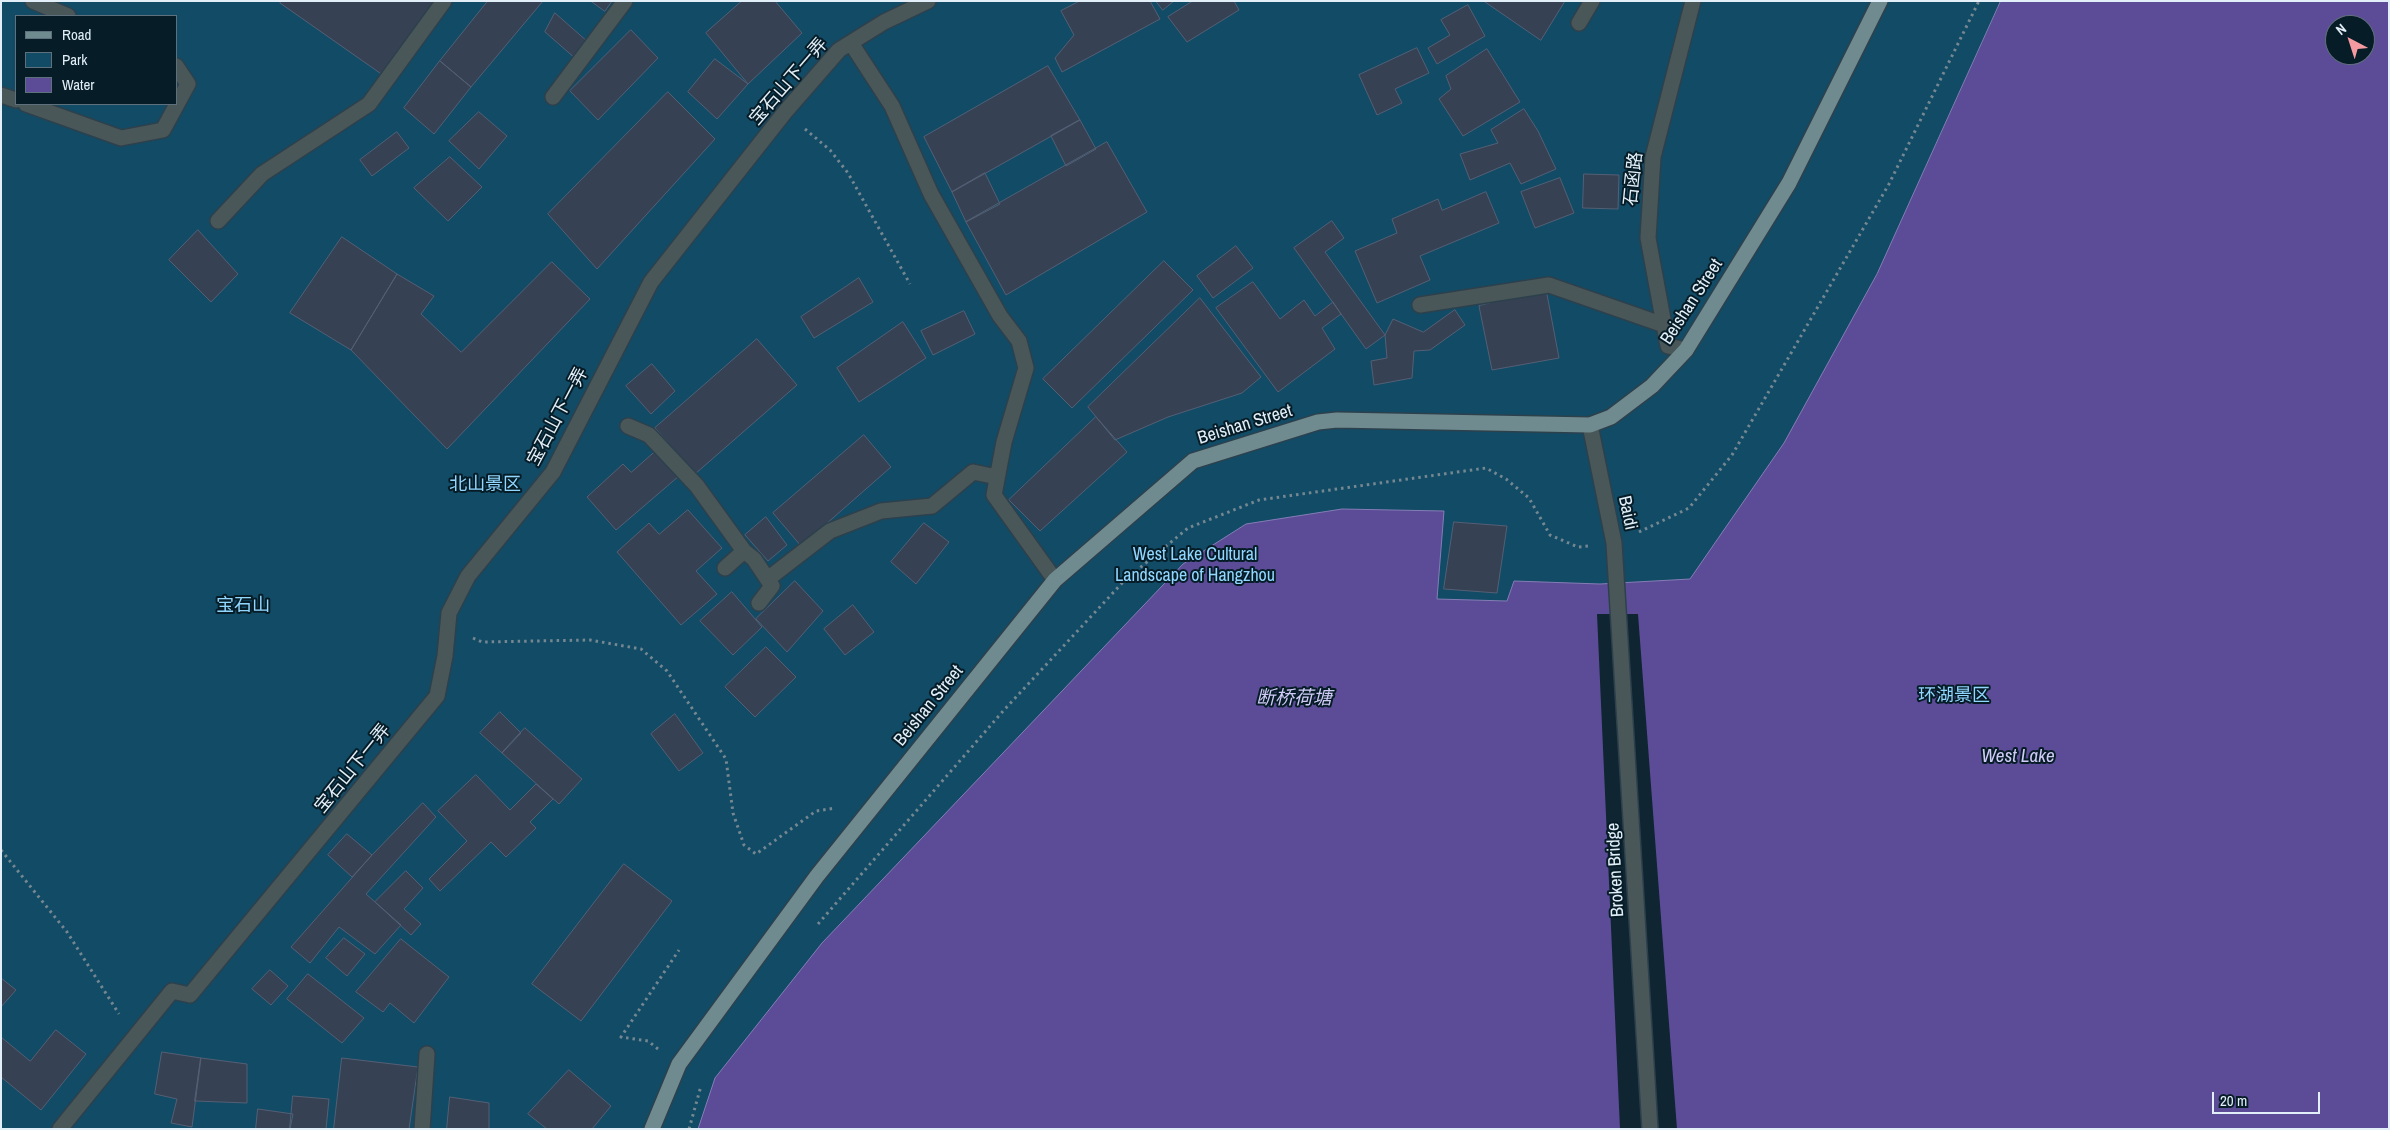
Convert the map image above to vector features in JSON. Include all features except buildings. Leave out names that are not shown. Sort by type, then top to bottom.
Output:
[{"type":"main road","name":"Beishan Street","points":[[652,1129],[679,1064],[817,876],[1055,580],[1193,460],[1318,422],[1337,420],[1590,424],[1611,418],[1652,386],[1686,350],[1789,184],[1880,1]]},
{"type":"street","points":[[34,1],[66,15]]},
{"type":"street","points":[[218,221],[262,174],[369,104],[444,1]]},
{"type":"street","points":[[553,97],[626,1]]},
{"type":"street","name":"宝石山下一弄","points":[[60,1129],[172,991],[190,995],[437,696],[445,656],[449,613],[468,576],[553,472],[651,282],[785,112],[839,50],[884,22],[928,1]]},
{"type":"street","points":[[1579,23],[1592,1]]},
{"type":"street","name":"石函路","points":[[1686,350],[1668,346],[1648,238],[1653,157],[1693,1]]},
{"type":"street","points":[[852,43],[892,106],[931,194],[1000,316],[1019,341],[1026,368],[1004,442],[994,495],[1055,580]]},
{"type":"street","points":[[178,69],[188,84],[178,102]]},
{"type":"street","points":[[1,95],[15,100]]},
{"type":"street","points":[[29,105],[121,138],[163,130],[177,105]]},
{"type":"street","points":[[1420,305],[1549,285],[1664,325]]},
{"type":"street","name":"Baidi","points":[[1590,424],[1614,543],[1620,610]]},
{"type":"street","points":[[628,426],[649,435],[697,486],[744,551],[754,559],[769,578],[772,586],[759,603]]},
{"type":"street","points":[[769,578],[830,531],[881,511],[932,506],[973,472],[998,477]]},
{"type":"street","points":[[725,568],[744,551]]},
{"type":"street","name":"Broken Bridge","points":[[1620,610],[1650,1129]]},
{"type":"street","points":[[422,1129],[428,1054]]},
{"type":"path","points":[[815,928],[1004,710],[1124,581],[1188,528],[1259,500],[1486,468],[1506,479],[1529,498],[1550,535],[1578,547],[1614,543],[1689,508],[1732,455],[1889,184],[1979,1]]},
{"type":"path","points":[[785,112],[830,150],[848,173],[910,284]]},
{"type":"path","points":[[449,613],[462,632],[482,642],[590,640],[641,649],[667,672],[726,760],[733,813],[744,845],[756,854],[816,811],[850,806],[876,797],[877,802]]},
{"type":"path","points":[[1,850],[67,932],[134,1037]]},
{"type":"path","points":[[679,950],[621,1037],[648,1041],[679,1064]]},
{"type":"path","points":[[689,1129],[702,1081]]},
{"type":"green space","name":"West Lake Cultural Landscape of Hangzhou","points":[[1,1],[2389,1],[2389,1129],[1,1129]]},
{"type":"water","name":"West Lake","points":[[2001,1],[2389,1],[2389,1129],[698,1129],[715,1078],[822,943],[1183,564],[1246,524],[1342,509],[1444,511],[1437,599],[1507,601],[1514,581],[1600,584],[1690,579],[1784,443],[1877,274]]},
{"type":"pier","points":[[1597,614],[1638,614],[1677,1129],[1620,1129]]},
{"type":"park label","name":"北山景区","points":[[485,485]]},
{"type":"park label","name":"宝石山","points":[[243,606]]},
{"type":"park label","name":"环湖景区","points":[[1954,696]]},
{"type":"water label","name":"断桥荷塘","points":[[1294,699]]}]
